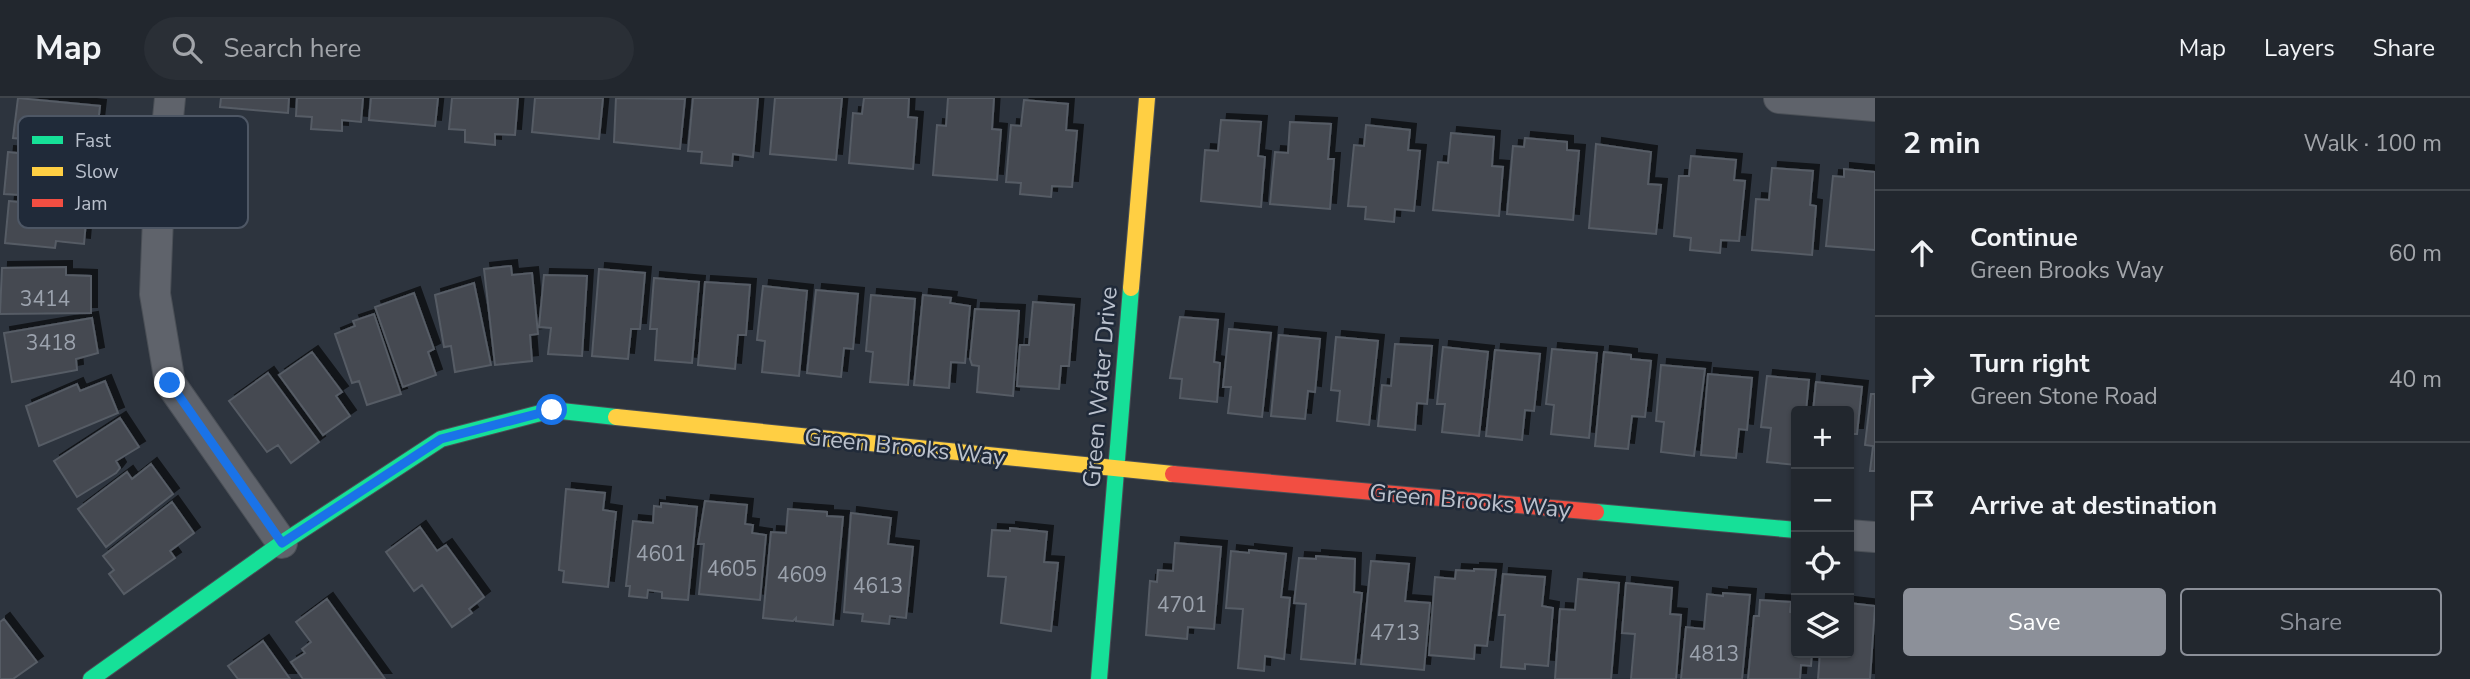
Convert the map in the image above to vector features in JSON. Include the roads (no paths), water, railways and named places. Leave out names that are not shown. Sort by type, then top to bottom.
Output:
[{"type":"street","points":[[168,116],[170,98]]},
{"type":"street","name":"Green Water Drive","points":[[1099,679],[1147,98]]},
{"type":"street","points":[[1779,98],[1875,106]]},
{"type":"street","points":[[158,228],[155,294],[170,383],[282,543]]},
{"type":"street","name":"Green Brooks Way","points":[[91,679],[282,543],[441,439],[552,410],[1116,469],[1791,530]]},
{"type":"street","points":[[1854,535],[1875,537]]}]
